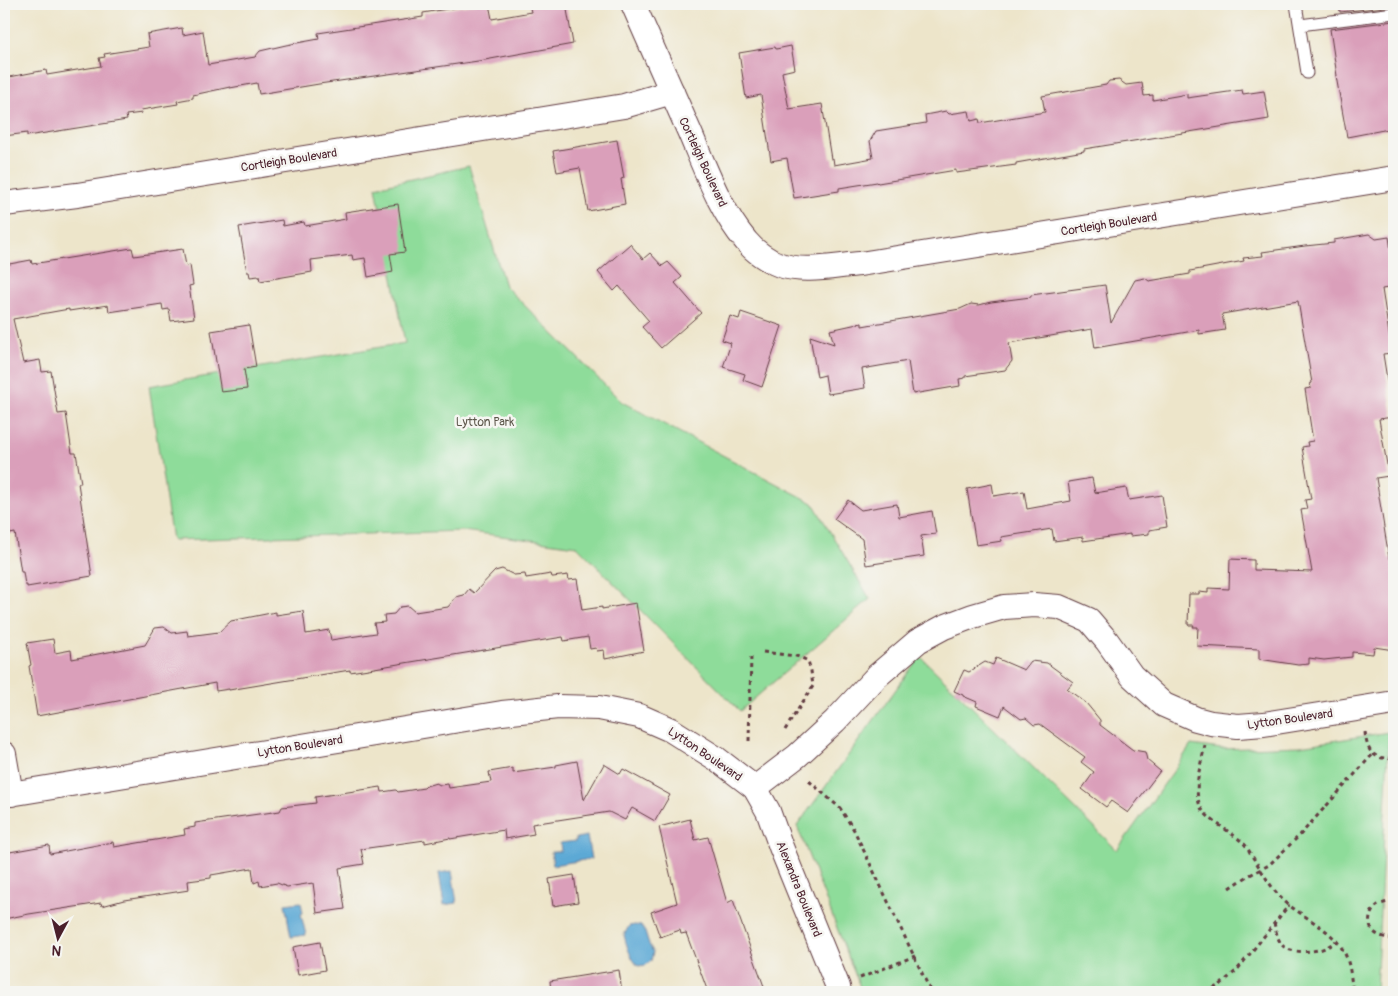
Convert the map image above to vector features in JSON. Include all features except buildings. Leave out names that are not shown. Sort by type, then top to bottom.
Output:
[{"type":"street","points":[[633,4],[672,92]]},
{"type":"street","name":"Cortleigh Boulevard","points":[[4,204],[87,193],[624,106],[672,92],[720,200],[746,242],[761,255],[780,265],[799,268],[822,268],[860,264],[1394,178]]},
{"type":"street","name":"Lytton Boulevard","points":[[7,795],[502,712],[558,706],[600,708],[639,716],[672,730],[717,759],[755,788],[797,756],[835,721],[877,676],[918,641],[944,627],[973,616],[1004,607],[1034,605],[1059,607],[1089,620],[1107,640],[1132,676],[1164,705],[1196,719],[1238,726],[1264,724],[1394,703]]},
{"type":"street","points":[[4,754],[7,795]]},
{"type":"street","name":"Alexandra Boulevard","points":[[755,788],[768,812],[838,987],[847,986]]},
{"type":"lane","points":[[1296,4],[1307,72]]},
{"type":"lane","points":[[1300,25],[1394,13]]},
{"type":"path","points":[[763,652],[804,658],[808,661],[812,671],[813,686],[783,733]]},
{"type":"path","points":[[749,741],[751,654]]},
{"type":"path","points":[[1211,723],[1198,777],[1198,796],[1201,808],[1210,818],[1247,847],[1278,895],[1321,928],[1342,949],[1348,961],[1353,992]]},
{"type":"path","points":[[1365,730],[1367,746],[1373,754],[1381,758],[1394,758]]},
{"type":"path","points":[[1230,888],[1269,865],[1300,835],[1373,754]]},
{"type":"path","points":[[809,780],[840,808],[854,830],[931,992]]},
{"type":"path","points":[[1394,901],[1373,909],[1369,922],[1370,928],[1377,935],[1394,939]]},
{"type":"path","points":[[1206,992],[1220,985],[1237,970],[1289,905]]},
{"type":"path","points":[[1274,923],[1277,936],[1283,946],[1291,950],[1317,951],[1336,942]]},
{"type":"path","points":[[847,986],[915,956]]},
{"type":"green space","name":"Lytton Park","points":[[469,166],[505,286],[622,402],[813,503],[870,599],[740,711],[577,546],[463,531],[172,540],[149,386],[405,343],[376,187]]},
{"type":"green space","points":[[920,656],[1117,850],[1191,745],[1221,749],[1300,746],[1389,732],[1376,992],[862,992],[797,826]]},
{"type":"water","points":[[587,836],[591,859],[553,865],[551,852],[561,851],[560,843],[576,841],[576,838]]},
{"type":"water","points":[[452,871],[457,903],[444,905],[439,873]]},
{"type":"water","points":[[301,902],[303,913],[301,914],[306,935],[291,937],[285,904]]},
{"type":"water","points":[[629,926],[641,926],[645,932],[653,952],[651,961],[646,965],[638,966],[635,963],[625,939],[624,935]]}]
